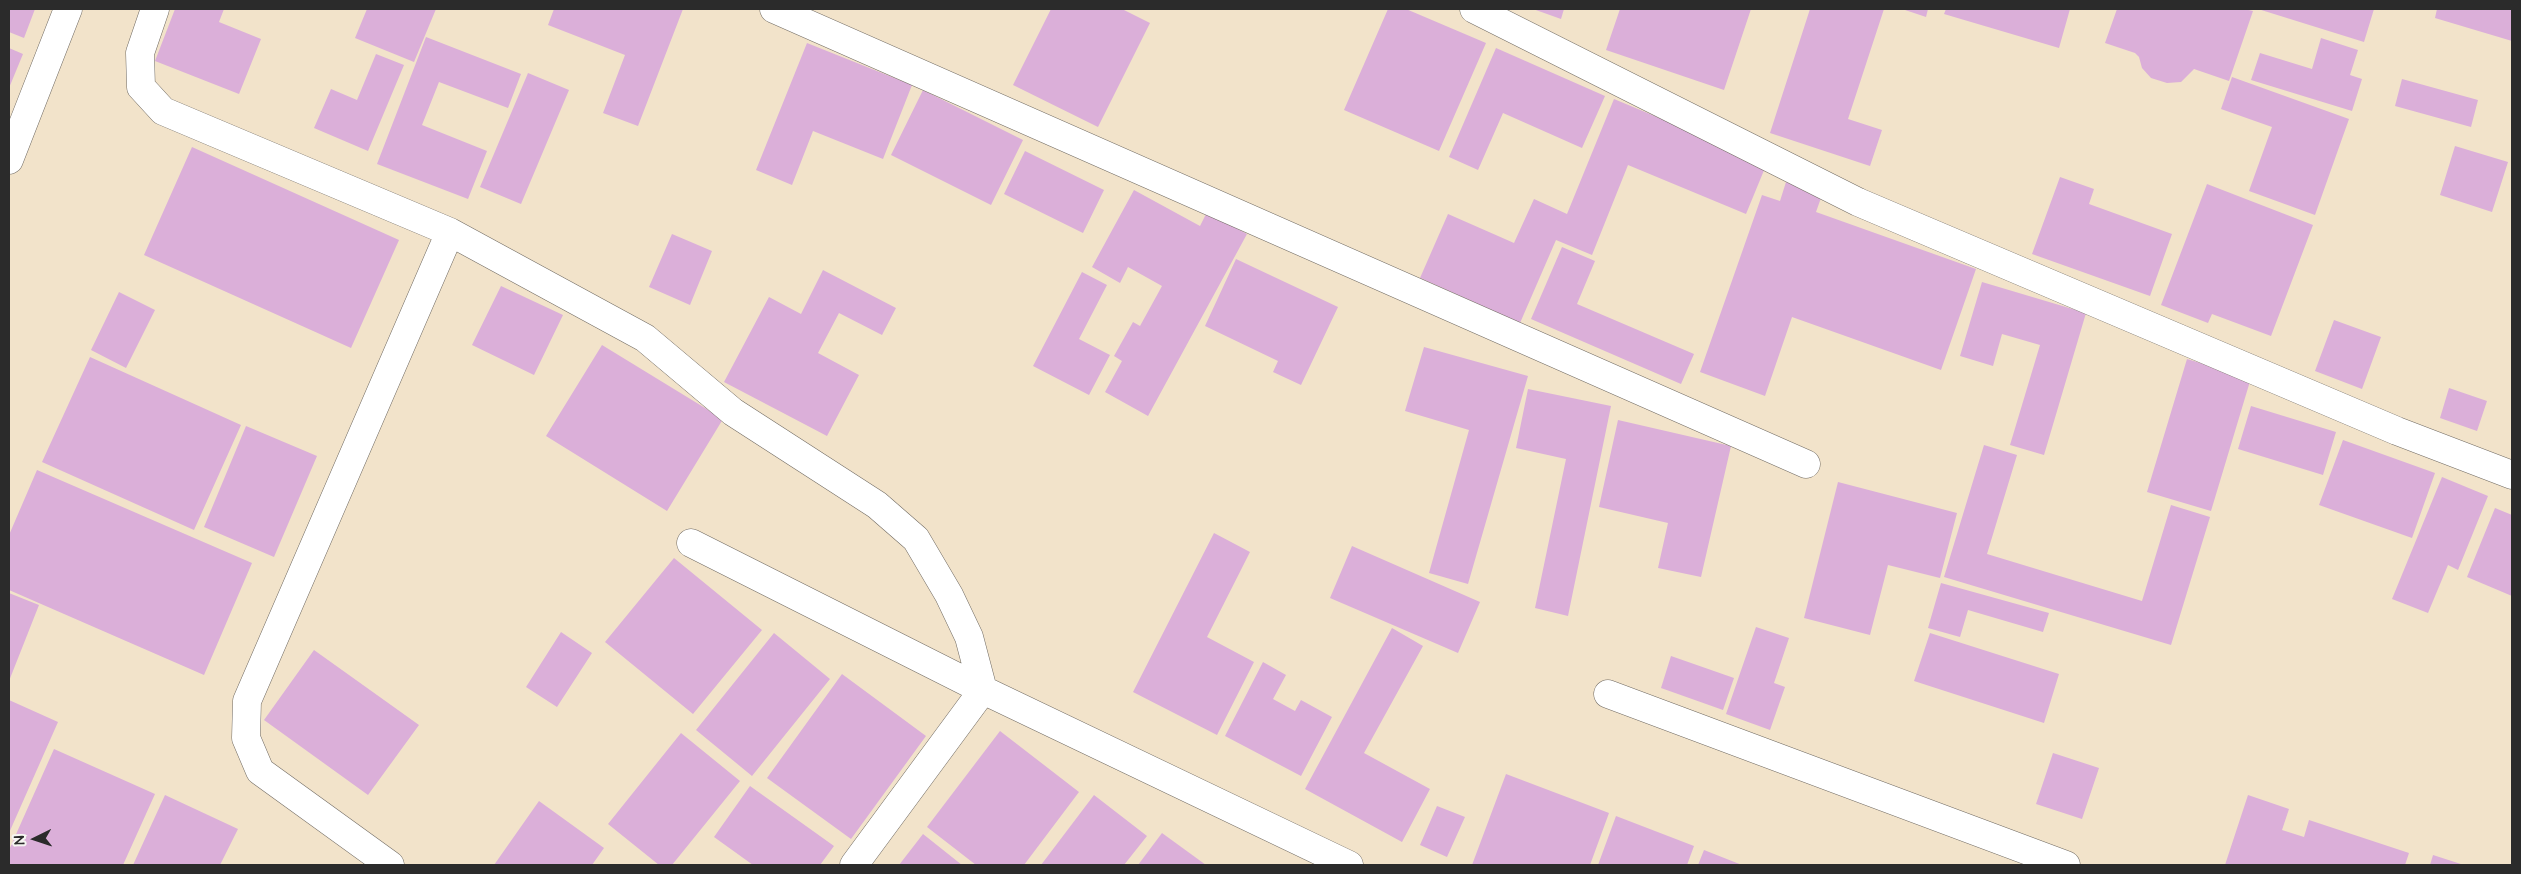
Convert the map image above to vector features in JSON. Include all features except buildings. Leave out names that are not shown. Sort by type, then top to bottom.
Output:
[{"type":"street","points":[[9,160],[68,9]]},
{"type":"street","points":[[155,9],[140,53],[141,87],[163,111],[450,232],[644,338],[733,412],[877,505],[916,539],[949,595],[969,638],[983,690]]},
{"type":"street","points":[[774,9],[1806,464]]},
{"type":"street","points":[[1474,9],[1858,202],[2397,431],[2512,475]]},
{"type":"street","points":[[390,865],[260,771],[246,738],[247,701],[450,232]]},
{"type":"street","points":[[691,543],[983,690],[1349,865]]},
{"type":"street","points":[[854,865],[983,690]]},
{"type":"street","points":[[1608,694],[2066,865]]}]
